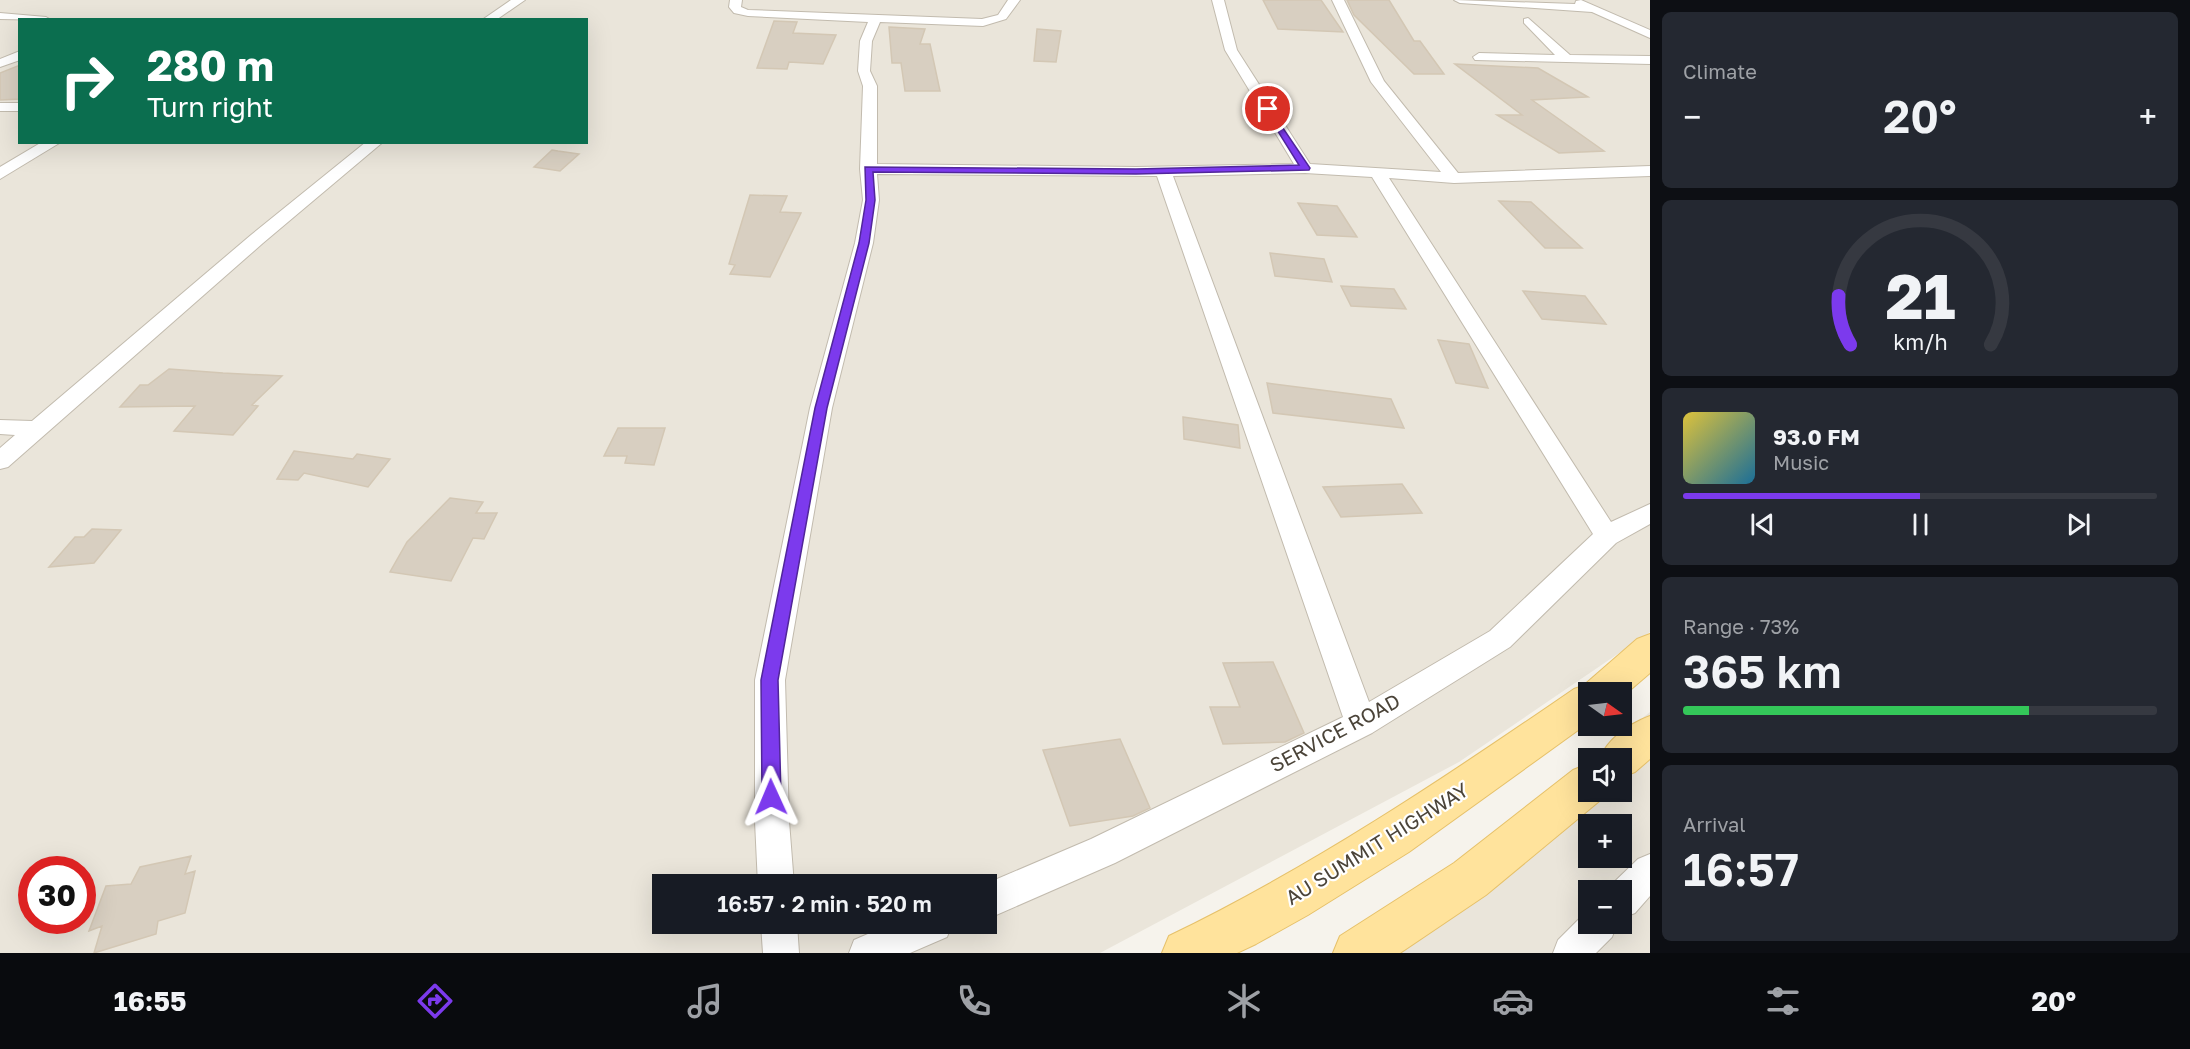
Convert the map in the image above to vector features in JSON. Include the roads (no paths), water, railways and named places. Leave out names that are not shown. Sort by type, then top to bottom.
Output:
[{"type":"main road","points":[[1612,682],[1650,650]]},
{"type":"main road","name":"AU SUMMIT HIGHWAY","points":[[1186,953],[1243,927],[1415,824],[1578,707]]},
{"type":"main road","points":[[1632,749],[1650,734]]},
{"type":"main road","points":[[1356,953],[1470,879],[1578,792]]},
{"type":"street","points":[[490,18],[519,0]]},
{"type":"street","points":[[736,0],[735,7],[738,11],[748,13],[990,22],[1002,17],[1014,0]]},
{"type":"street","points":[[1218,0],[1231,50],[1305,168]]},
{"type":"street","points":[[1338,0],[1378,82],[1454,178]]},
{"type":"street","points":[[1460,0],[1593,9]]},
{"type":"street","points":[[1572,0],[1650,34]]},
{"type":"street","points":[[0,16],[23,18]]},
{"type":"street","points":[[1615,19],[1650,18]]},
{"type":"street","points":[[775,874],[772,821],[770,680],[821,408],[864,243],[871,200],[868,169],[870,86],[864,70],[866,41],[874,19]]},
{"type":"street","points":[[1528,21],[1566,58]]},
{"type":"street","points":[[0,63],[18,55]]},
{"type":"street","points":[[1479,57],[1650,60]]},
{"type":"street","points":[[0,107],[18,107]]},
{"type":"street","points":[[0,174],[51,144]]},
{"type":"street","points":[[0,461],[257,239],[374,144]]},
{"type":"street","points":[[868,169],[1163,171],[1305,168],[1454,178],[1650,171]]},
{"type":"street","points":[[1163,171],[1361,723]]},
{"type":"street","points":[[1377,172],[1607,536]]},
{"type":"street","points":[[0,427],[37,429]]},
{"type":"street","name":"SERVICE ROAD","points":[[997,897],[1103,851],[1361,723],[1500,639],[1607,536],[1650,513]]},
{"type":"street","points":[[1632,890],[1650,872]]},
{"type":"street","points":[[780,934],[781,953]]},
{"type":"street","points":[[867,953],[911,934]]},
{"type":"street","points":[[1571,953],[1589,934]]}]
